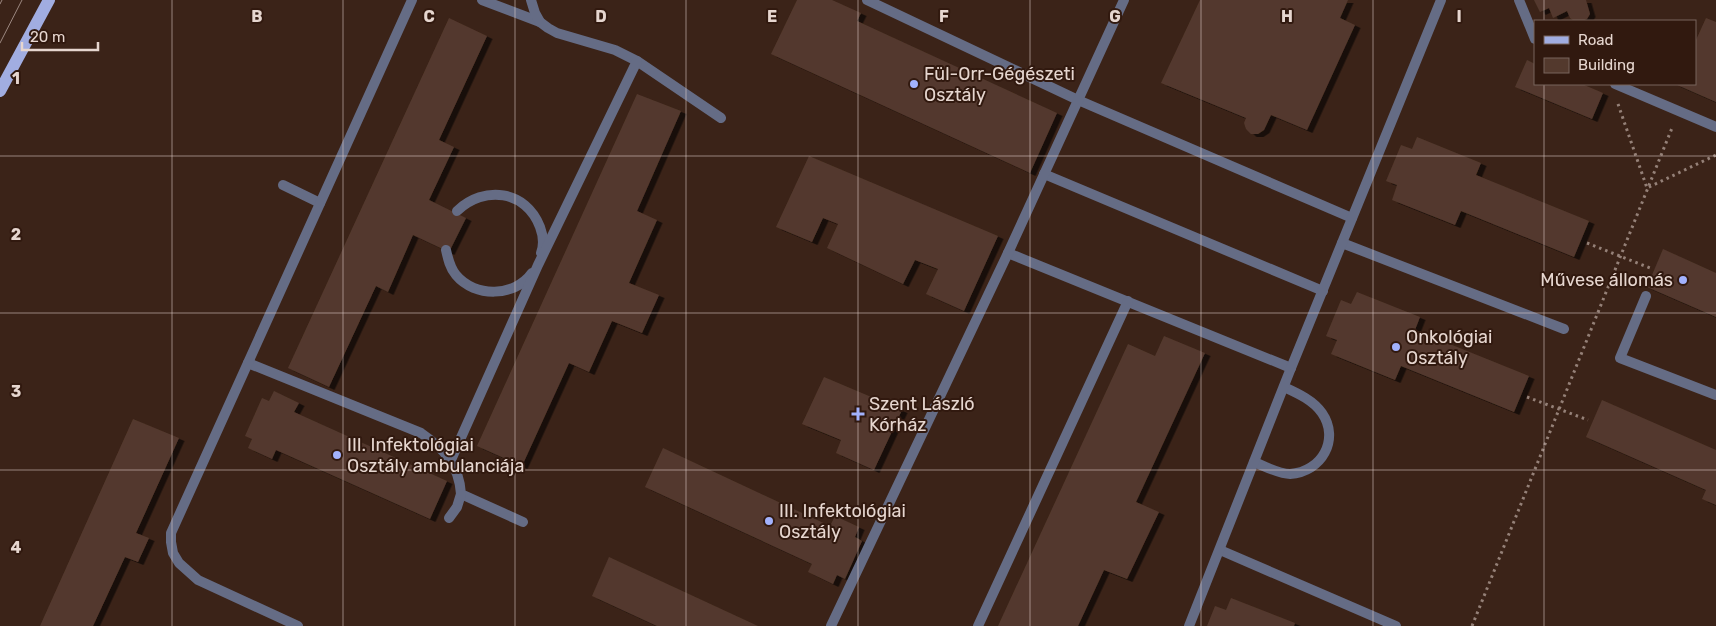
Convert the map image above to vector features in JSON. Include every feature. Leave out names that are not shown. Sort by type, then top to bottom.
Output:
[{"type":"main road","points":[[0,91],[49,0]]},
{"type":"lane","points":[[298,626],[198,580],[187,572],[179,563],[174,553],[171,532],[412,0]]},
{"type":"lane","points":[[482,0],[540,22],[557,33],[615,50],[637,61],[721,118]]},
{"type":"lane","points":[[532,0],[535,13],[540,22]]},
{"type":"lane","points":[[867,0],[1078,100],[1352,218]]},
{"type":"lane","points":[[831,626],[1008,253],[1124,0]]},
{"type":"lane","points":[[1189,626],[1322,290],[1441,0]]},
{"type":"lane","points":[[1519,0],[1534,37]]},
{"type":"lane","points":[[452,460],[538,265],[637,61]]},
{"type":"lane","points":[[1617,85],[1716,127]]},
{"type":"lane","points":[[1044,174],[1322,290]]},
{"type":"lane","points":[[284,185],[320,203]]},
{"type":"lane","points":[[446,250],[448,261],[456,275],[468,285],[484,291],[500,292],[515,287],[528,278],[538,265],[543,250],[542,233],[536,218],[526,206],[512,197],[496,194],[480,196],[465,203],[457,211]]},
{"type":"lane","points":[[1342,243],[1564,329]]},
{"type":"lane","points":[[1008,253],[1291,368]]},
{"type":"lane","points":[[1646,296],[1620,358],[1716,395]]},
{"type":"lane","points":[[978,626],[1128,302]]},
{"type":"lane","points":[[248,363],[421,433],[437,444],[452,460],[460,483],[461,494],[457,507],[449,518]]},
{"type":"lane","points":[[1254,462],[1288,474],[1302,472],[1316,465],[1322,459],[1329,443],[1327,422],[1321,411],[1303,396],[1284,387]]},
{"type":"lane","points":[[461,494],[523,522]]},
{"type":"lane","points":[[1220,550],[1396,626]]},
{"type":"path","points":[[1615,85],[1617,101],[1647,188]]},
{"type":"path","points":[[1472,626],[1678,110]]},
{"type":"path","points":[[1647,188],[1716,155]]},
{"type":"path","points":[[1587,243],[1650,268]]},
{"type":"path","points":[[1527,398],[1588,420]]},
{"type":"building","name":"Fül-Orr-Gégészeti Osztály","points":[[797,0],[832,0],[861,13],[857,21],[1057,113],[1030,173],[771,54]]},
{"type":"building","points":[[1200,0],[1348,0],[1340,18],[1355,25],[1307,130],[1271,115],[1264,130],[1258,134],[1251,134],[1246,129],[1244,123],[1246,118],[1161,83]]},
{"type":"building","points":[[1534,0],[1586,0],[1590,14],[1584,20],[1573,20],[1567,11],[1553,18],[1549,8],[1540,12]]},
{"type":"building","points":[[449,18],[487,36],[439,140],[454,147],[429,200],[466,218],[449,252],[413,235],[388,292],[376,286],[329,387],[288,368]]},
{"type":"building","points":[[1706,18],[1716,22],[1716,102],[1677,85],[1696,85],[1696,40]]},
{"type":"building","points":[[1527,60],[1534,64],[1534,85],[1584,85],[1603,93],[1592,119],[1515,87]]},
{"type":"building","points":[[637,94],[681,111],[637,211],[657,220],[629,283],[659,295],[642,333],[612,321],[589,372],[569,363],[522,466],[477,446]]},
{"type":"building","points":[[1417,137],[1481,163],[1476,175],[1589,221],[1574,257],[1461,211],[1455,225],[1392,200],[1397,185],[1386,181],[1401,145],[1412,149]]},
{"type":"building","points":[[809,156],[998,236],[964,311],[926,294],[938,269],[915,260],[903,284],[827,248],[838,224],[823,218],[812,242],[776,227]]},
{"type":"building","name":"Művese állomás","points":[[1663,249],[1716,273],[1716,317],[1647,287]]},
{"type":"building","name":"Onkológiai Osztály","points":[[1357,292],[1420,317],[1415,330],[1529,376],[1514,412],[1401,366],[1395,380],[1331,354],[1337,340],[1326,336],[1341,300],[1351,304]]},
{"type":"building","points":[[1164,336],[1205,353],[1136,502],[1159,512],[1127,579],[1104,570],[1078,626],[998,626],[1128,344],[1155,356]]},
{"type":"building","points":[[824,377],[902,410],[874,470],[836,453],[841,440],[802,424]]},
{"type":"building","name":"III. Infektológiai Osztály ambulanciája","points":[[274,391],[299,403],[294,412],[447,481],[430,519],[276,450],[272,459],[248,448],[252,439],[245,436],[262,398],[269,401]]},
{"type":"building","points":[[1602,400],[1716,450],[1716,505],[1702,499],[1706,490],[1586,437]]},
{"type":"building","points":[[133,419],[179,438],[136,533],[149,538],[138,562],[125,557],[93,626],[40,626]]},
{"type":"building","name":"III. Infektológiai Osztály","points":[[663,448],[830,526],[835,516],[859,527],[855,537],[862,541],[845,579],[837,575],[833,584],[808,572],[812,564],[645,487]]},
{"type":"building","points":[[609,557],[758,626],[657,626],[592,596]]},
{"type":"building","points":[[1231,598],[1295,623],[1294,626],[1207,626],[1215,606],[1226,610]]},
{"type":"tram line","points":[[0,4],[2,0]]},
{"type":"tram line","points":[[0,43],[22,0]]},
{"type":"place","name":"Fül-Orr-Gégészeti Osztály","points":[[914,84]]},
{"type":"place","name":"Művese állomás","points":[[1683,280]]},
{"type":"place","name":"Onkológiai Osztály","points":[[1396,347]]},
{"type":"place","name":"Szent László Kórház","points":[[858,414]]},
{"type":"place","name":"III. Infektológiai Osztály ambulanciája","points":[[337,455]]},
{"type":"place","name":"III. Infektológiai Osztály","points":[[769,521]]}]
